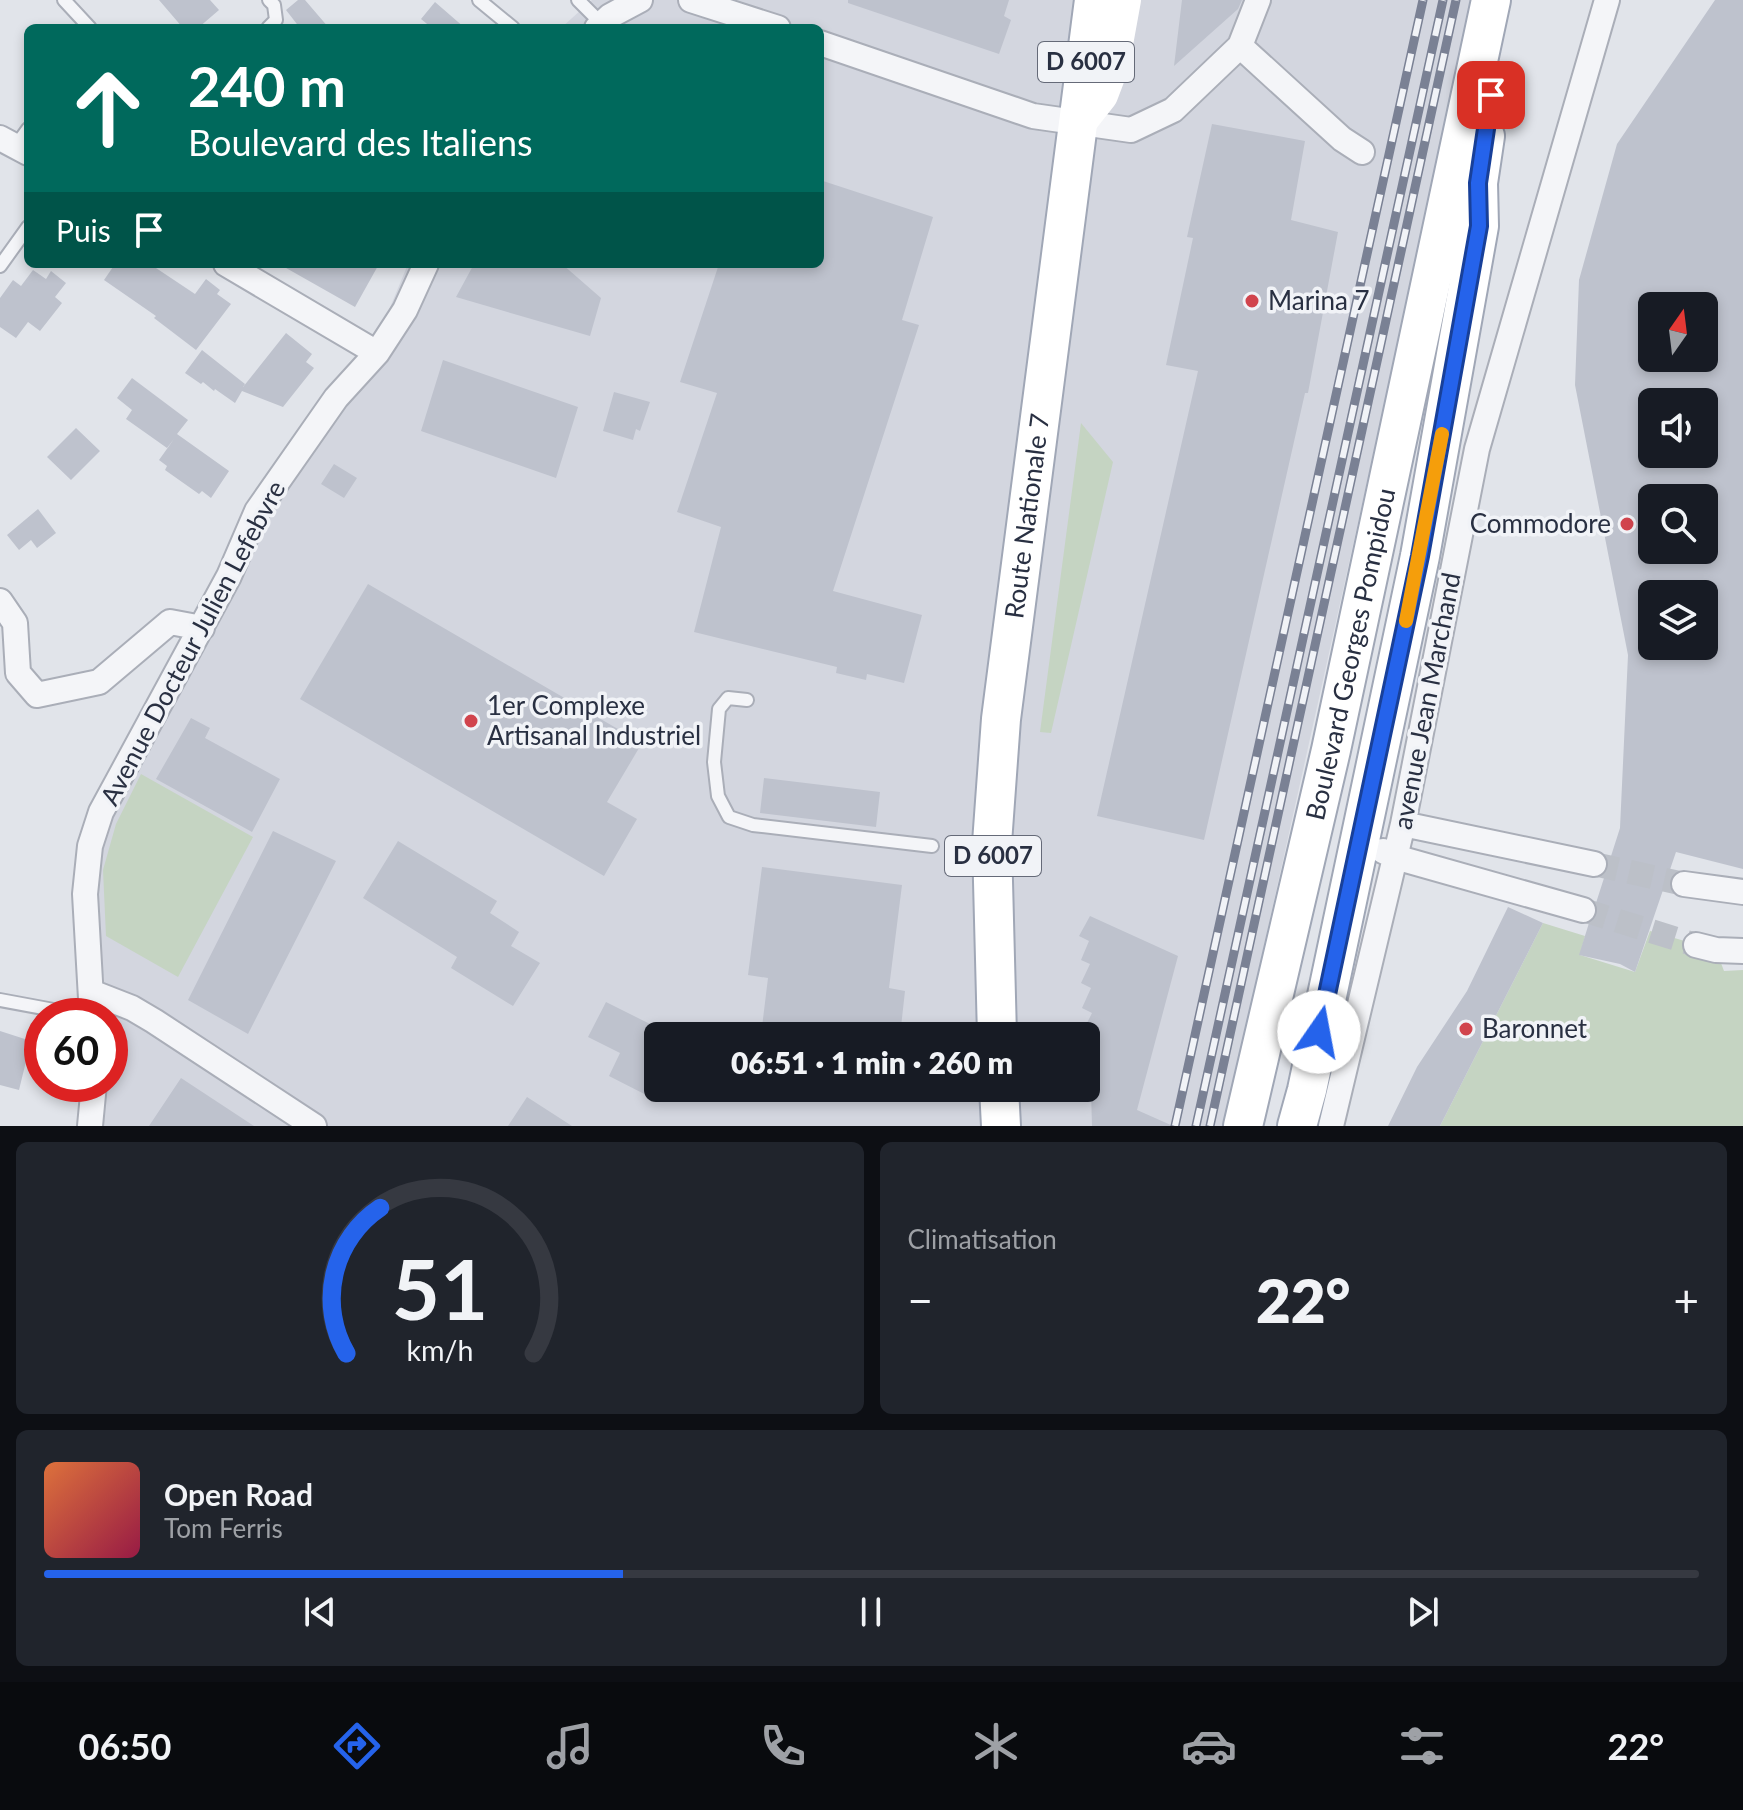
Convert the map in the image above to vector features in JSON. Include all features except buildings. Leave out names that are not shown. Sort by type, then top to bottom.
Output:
[{"type":"main road","name":"Route Nationale 7","points":[[997,1022],[992,843],[1005,677],[1046,438],[1094,0]]},
{"type":"main road","points":[[1079,123],[1101,95],[1107,81],[1124,0]]},
{"type":"main road","points":[[1465,183],[1491,0]]},
{"type":"main road","points":[[1465,183],[1491,95],[1510,0]]},
{"type":"main road","name":"Boulevard Georges Pompidou","points":[[1243,1126],[1465,183]]},
{"type":"main road","name":"Boulevard Georges Pompidou","points":[[1297,1126],[1423,541],[1479,226],[1465,183]]},
{"type":"main road","points":[[1331,750],[1337,793],[1347,818],[1360,838]]},
{"type":"main road","points":[[1000,1102],[1001,1126]]},
{"type":"street","points":[[602,24],[610,16],[640,0]]},
{"type":"street","points":[[691,0],[766,24]]},
{"type":"street","points":[[824,44],[1033,116],[1131,130],[1173,110],[1240,46],[1258,0]]},
{"type":"street","name":"avenue Jean Marchand","points":[[1331,1126],[1403,824],[1477,449],[1607,0]]},
{"type":"street","points":[[1240,46],[1342,139],[1362,152]]},
{"type":"street","points":[[233,268],[377,353]]},
{"type":"street","name":"Avenue Docteur Julien Lefebvre","points":[[90,998],[85,894],[90,846],[101,812],[229,576],[257,511],[336,398],[377,353],[405,310],[424,268]]},
{"type":"street","points":[[0,601],[15,623],[18,673],[37,695],[99,682],[170,622],[202,628]]},
{"type":"street","points":[[1376,757],[1403,824],[1594,864]]},
{"type":"street","points":[[1360,838],[1395,857],[1583,910]]},
{"type":"street","points":[[1684,884],[1743,892]]},
{"type":"street","points":[[1696,945],[1716,950],[1743,951]]},
{"type":"street","points":[[128,1008],[154,1021],[314,1126]]},
{"type":"street","points":[[90,1126],[92,1102]]},
{"type":"lane","points":[[64,0],[86,24]]},
{"type":"lane","points":[[269,0],[274,5],[276,20],[272,24]]},
{"type":"lane","points":[[479,0],[508,24]]},
{"type":"lane","points":[[578,0],[598,24]]},
{"type":"lane","points":[[0,266],[24,233]]},
{"type":"lane","points":[[747,700],[728,698],[719,709],[714,762],[718,796],[729,817],[753,825],[932,846]]},
{"type":"lane","points":[[0,1000],[24,1002]]},
{"type":"shaded area","points":[[592,0],[1474,0],[1224,1126],[103,1126],[104,1102],[128,1102],[128,998],[105,998],[92,926],[90,820],[201,603],[374,346],[406,268],[824,268],[824,24],[565,24]]},
{"type":"green space","points":[[1081,423],[1113,462],[1051,733],[1040,732]]},
{"type":"green space","points":[[141,774],[253,837],[178,977],[106,936],[103,870],[116,824]]},
{"type":"green space","points":[[1543,923],[1585,936],[1580,955],[1635,972],[1650,931],[1716,950],[1724,971],[1743,970],[1743,1126],[1440,1126]]},
{"type":"tunnel","points":[[1594,864],[1684,884]]},
{"type":"tunnel","points":[[1583,910],[1696,945]]},
{"type":"railway","points":[[1175,1126],[1423,0]]},
{"type":"railway","points":[[1196,1126],[1443,0]]},
{"type":"railway","points":[[1210,1126],[1456,0]]},
{"type":"slow traffic","points":[[1406,621],[1442,434]]},
{"type":"place","name":"Marina 7","points":[[1252,301]]},
{"type":"place","name":"Commodore","points":[[1627,524]]},
{"type":"place","name":"1er Complexe Artisanal Industriel","points":[[471,721]]},
{"type":"place","name":"Baronnet","points":[[1466,1029]]},
{"type":"route","points":[[1319,1032],[1420,556],[1479,226],[1478,183],[1491,95]]}]
